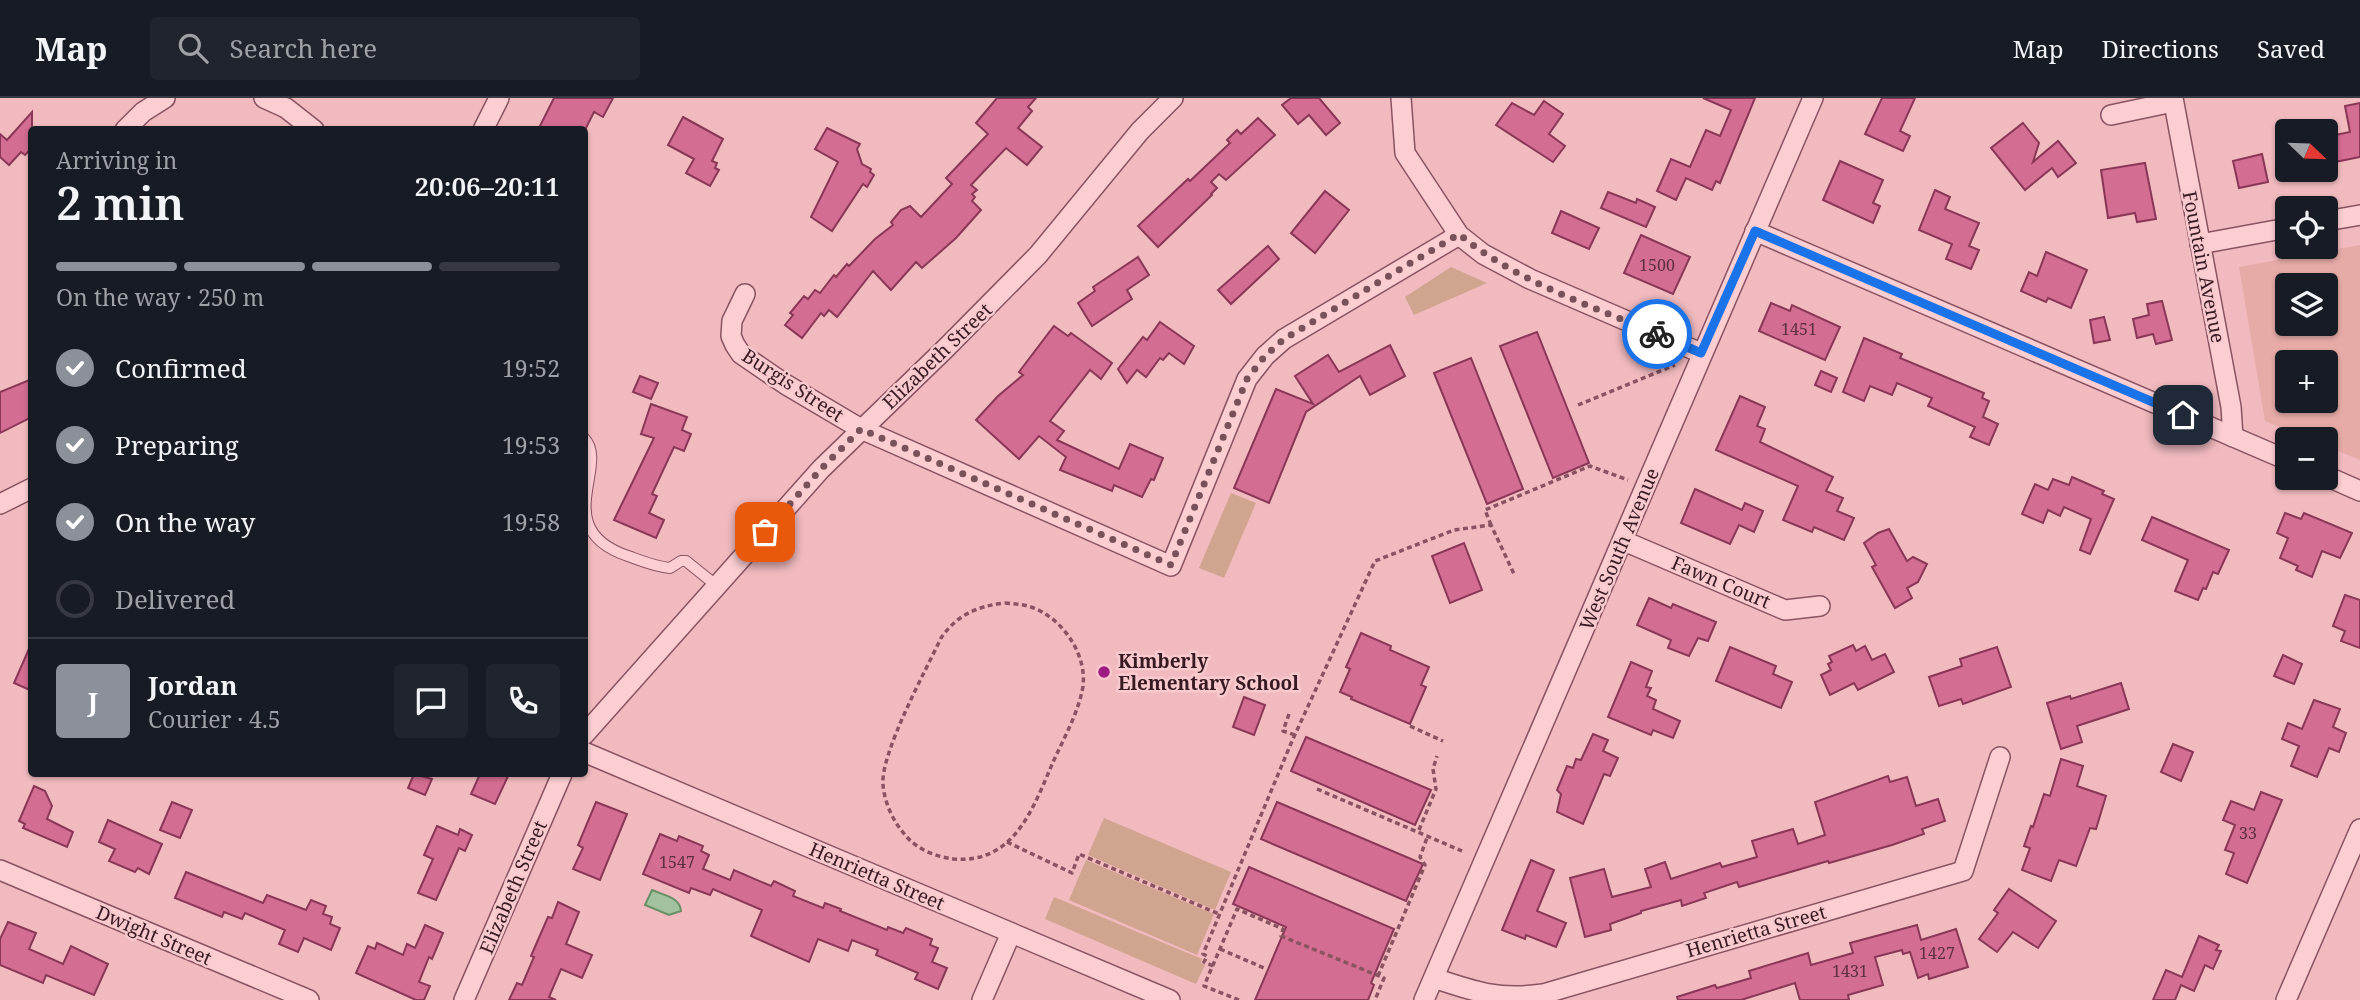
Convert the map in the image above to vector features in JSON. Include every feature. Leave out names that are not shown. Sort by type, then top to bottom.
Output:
[{"type":"street","points":[[129,126],[165,98]]},
{"type":"street","points":[[264,98],[286,108],[309,126]]},
{"type":"street","points":[[485,126],[499,98]]},
{"type":"street","name":"Elizabeth Street","points":[[588,731],[821,469],[1038,255],[1140,131],[1172,98]]},
{"type":"street","points":[[1401,98],[1405,153],[1459,234],[1483,254],[1530,279],[1701,353]]},
{"type":"street","name":"West South Avenue","points":[[1424,1000],[1813,98]]},
{"type":"street","points":[[2111,115],[2173,100]]},
{"type":"street","name":"Fountain Avenue","points":[[2173,100],[2231,407],[2233,437]]},
{"type":"street","points":[[2338,219],[2360,215]]},
{"type":"street","points":[[2200,244],[2275,230]]},
{"type":"street","points":[[1755,231],[2275,455]]},
{"type":"street","name":"Burgis Street","points":[[744,294],[732,321],[731,336],[741,354],[785,384],[861,429],[1171,565],[1247,379],[1265,356],[1284,339],[1459,234]]},
{"type":"street","points":[[2338,481],[2360,491]]},
{"type":"street","points":[[0,504],[28,490]]},
{"type":"street","name":"Fawn Court","points":[[1624,541],[1785,610],[1820,606]]},
{"type":"street","name":"Henrietta Street","points":[[588,754],[1170,1000]]},
{"type":"street","name":"Henrietta Street","points":[[1434,978],[1491,996],[1522,998],[1543,994],[1963,871],[2000,757]]},
{"type":"street","name":"Elizabeth Street","points":[[464,1000],[561,777]]},
{"type":"street","points":[[2286,1000],[2360,829]]},
{"type":"street","name":"Dwight Street","points":[[0,870],[309,1000]]},
{"type":"street","points":[[982,1000],[1011,933]]},
{"type":"lane","points":[[588,443],[592,465],[588,481]]},
{"type":"lane","points":[[588,520],[603,544],[622,554],[666,568],[686,561],[717,586]]},
{"type":"path","points":[[1578,405],[1675,365]]},
{"type":"path","points":[[1514,574],[1485,510],[1590,466],[1629,480]]},
{"type":"path","points":[[1213,965],[1204,962],[1207,956],[1203,954],[1295,736],[1375,561],[1454,530],[1490,525]]},
{"type":"path","points":[[1005,603],[1029,606],[1048,616],[1059,626],[1071,639],[1076,650],[1083,681],[1078,706],[1027,820],[1007,842],[977,858],[943,858],[926,852],[911,842],[897,826],[887,804],[883,784],[886,758],[941,638],[949,627],[971,611],[986,605],[1005,603]]},
{"type":"path","points":[[1289,714],[1283,731],[1295,736]]},
{"type":"path","points":[[1410,726],[1443,741]]},
{"type":"path","points":[[1419,831],[1436,789],[1433,769],[1437,756]]},
{"type":"path","points":[[1317,789],[1462,851]]},
{"type":"path","points":[[1378,975],[1426,865],[1420,857],[1428,835]]},
{"type":"path","points":[[1007,842],[1072,873],[1079,854],[1220,914]]},
{"type":"path","points":[[1239,1000],[1204,986],[1237,909],[1283,929],[1280,936],[1384,978],[1375,1000]]},
{"type":"path","points":[[1220,949],[1264,968]]},
{"type":"shaded area","points":[[2360,245],[2360,460],[2338,451],[2338,427],[2280,427],[2265,421],[2239,267],[2283,259],[2338,259],[2338,249]]},
{"type":"shaded area","points":[[1451,267],[1487,283],[1414,315],[1405,297]]},
{"type":"shaded area","points":[[1231,493],[1256,503],[1224,578],[1199,568]]},
{"type":"shaded area","points":[[1104,818],[1231,872],[1215,910],[1088,855]]},
{"type":"shaded area","points":[[1086,860],[1214,914],[1197,955],[1069,900]]},
{"type":"shaded area","points":[[652,890],[674,900],[681,911],[669,915],[645,905]]},
{"type":"shaded area","points":[[1054,897],[1202,959],[1201,963],[1205,965],[1196,984],[1045,919]]},
{"type":"building","points":[[554,98],[613,98],[603,117],[594,112],[587,126],[540,126]]},
{"type":"building","points":[[997,98],[1036,98],[1028,107],[1032,111],[1018,128],[1042,147],[1027,165],[1006,148],[971,185],[977,190],[972,194],[975,197],[972,201],[981,210],[956,238],[922,268],[916,262],[891,290],[873,271],[837,317],[829,310],[824,316],[821,313],[802,338],[785,325],[793,315],[790,313],[804,296],[808,299],[815,290],[820,293],[834,275],[836,277],[847,264],[849,266],[893,225],[891,222],[901,210],[910,206],[921,217],[952,184],[946,178],[988,134],[976,123]]},
{"type":"building","points":[[1291,98],[1319,98],[1340,123],[1326,135],[1309,115],[1298,124],[1282,105]]},
{"type":"building","points":[[1703,98],[1755,98],[1720,183],[1716,181],[1712,190],[1686,178],[1676,200],[1657,191],[1671,159],[1690,167],[1706,130],[1720,136],[1731,110]]},
{"type":"building","points":[[1882,98],[1915,98],[1900,131],[1910,136],[1903,151],[1865,134]]},
{"type":"building","points":[[1544,101],[1563,114],[1549,134],[1565,146],[1553,162],[1496,125],[1512,103],[1534,115]]},
{"type":"building","points":[[2360,103],[2360,157],[2338,161],[2338,134],[2350,132],[2345,106]]},
{"type":"building","points":[[32,112],[32,126],[28,126],[28,152],[25,155],[21,152],[9,165],[0,157],[0,134],[7,140]]},
{"type":"building","points":[[683,117],[723,139],[712,161],[717,163],[715,168],[719,170],[710,186],[686,173],[694,159],[668,145]]},
{"type":"building","points":[[1258,118],[1275,135],[1226,180],[1219,174],[1211,182],[1217,188],[1212,195],[1158,247],[1138,226],[1230,143],[1227,140],[1237,130],[1241,134]]},
{"type":"building","points":[[2023,123],[2039,143],[2033,162],[2058,141],[2076,163],[2058,177],[2052,168],[2025,190],[1991,148]]},
{"type":"building","points":[[827,128],[860,144],[857,149],[862,164],[871,169],[870,172],[874,175],[867,187],[863,184],[832,231],[811,217],[838,162],[815,149]]},
{"type":"building","points":[[2262,154],[2268,182],[2239,188],[2233,161]]},
{"type":"building","points":[[1840,161],[1883,180],[1873,203],[1880,206],[1873,223],[1823,200]]},
{"type":"building","points":[[2145,163],[2156,219],[2137,222],[2135,213],[2108,218],[2101,170]]},
{"type":"building","points":[[1935,190],[1950,197],[1945,209],[1979,223],[1969,246],[1979,250],[1971,269],[1946,259],[1952,244],[1919,230]]},
{"type":"building","points":[[1325,191],[1349,210],[1315,253],[1291,233]]},
{"type":"building","points":[[1608,192],[1636,203],[1637,199],[1655,207],[1646,227],[1601,208]]},
{"type":"building","points":[[1561,211],[1599,228],[1589,249],[1552,233]]},
{"type":"building","points":[[1641,235],[1690,257],[1673,294],[1624,273]]},
{"type":"building","points":[[1268,246],[1279,259],[1231,304],[1218,290]]},
{"type":"building","points":[[2046,252],[2087,270],[2071,308],[2048,298],[2046,302],[2021,291],[2029,272],[2037,276]]},
{"type":"building","points":[[1138,257],[1149,275],[1127,290],[1132,299],[1092,326],[1078,303],[1095,291],[1093,287]]},
{"type":"building","points":[[2162,301],[2172,340],[2156,344],[2153,334],[2137,338],[2133,319],[2149,315],[2147,304]]},
{"type":"building","points":[[1771,303],[1790,311],[1792,305],[1840,327],[1825,360],[1759,331]]},
{"type":"building","points":[[2104,317],[2110,340],[2094,343],[2090,320]]},
{"type":"building","points":[[1160,322],[1194,346],[1184,364],[1169,353],[1163,360],[1160,358],[1146,377],[1137,370],[1127,383],[1118,369],[1143,337],[1147,340]]},
{"type":"building","points":[[1054,326],[1068,336],[1071,333],[1112,363],[1101,379],[1090,370],[1050,421],[1064,431],[1057,440],[1119,469],[1130,444],[1163,458],[1154,480],[1151,479],[1142,497],[1114,485],[1112,491],[1060,470],[1066,457],[1039,436],[1019,459],[976,420],[998,396],[1023,375],[1019,372]]},
{"type":"building","points":[[1537,332],[1589,463],[1553,478],[1500,346]]},
{"type":"building","points":[[1864,338],[1902,354],[1900,358],[1984,393],[1982,398],[1989,401],[1983,417],[1998,424],[1989,445],[1970,437],[1975,427],[1928,406],[1932,398],[1897,383],[1892,395],[1870,386],[1864,401],[1843,392]]},
{"type":"building","points":[[1390,345],[1405,376],[1370,395],[1360,376],[1306,412],[1269,503],[1234,488],[1276,389],[1313,404],[1295,376],[1328,355],[1339,372]]},
{"type":"building","points":[[1471,358],[1523,489],[1487,504],[1434,373]]},
{"type":"building","points":[[1821,371],[1837,378],[1831,392],[1815,385]]},
{"type":"building","points":[[640,376],[658,383],[651,399],[633,392]]},
{"type":"building","points":[[28,381],[28,419],[0,433],[0,392]]},
{"type":"building","points":[[1740,396],[1765,407],[1757,426],[1765,429],[1760,442],[1833,477],[1826,491],[1843,498],[1837,511],[1854,518],[1844,540],[1814,527],[1812,532],[1783,520],[1798,486],[1716,450]]},
{"type":"building","points":[[651,404],[687,417],[682,430],[691,434],[684,451],[674,447],[652,494],[657,496],[649,513],[664,520],[656,538],[614,520],[654,438],[641,434]]},
{"type":"building","points":[[2072,477],[2104,491],[2102,494],[2114,499],[2090,554],[2080,550],[2091,519],[2064,507],[2060,516],[2048,510],[2043,523],[2022,514],[2035,484],[2048,490],[2053,479],[2069,485]]},
{"type":"building","points":[[1695,489],[1742,510],[1745,503],[1763,511],[1754,532],[1739,525],[1730,544],[1681,523]]},
{"type":"building","points":[[2285,513],[2301,519],[2304,513],[2352,533],[2340,558],[2322,551],[2312,577],[2296,570],[2298,566],[2280,558],[2288,538],[2277,533]]},
{"type":"building","points":[[2152,517],[2229,550],[2218,574],[2213,572],[2198,600],[2175,591],[2188,560],[2142,540]]},
{"type":"building","points":[[1889,529],[1907,561],[1913,557],[1927,564],[1918,582],[1907,588],[1912,598],[1895,608],[1872,567],[1876,565],[1864,543]]},
{"type":"building","points":[[1464,543],[1482,590],[1450,603],[1432,556]]},
{"type":"building","points":[[2345,595],[2360,600],[2360,648],[2341,641],[2345,631],[2333,626]]},
{"type":"building","points":[[1649,598],[1671,608],[1673,604],[1716,622],[1708,641],[1698,638],[1689,656],[1668,648],[1671,640],[1637,625]]},
{"type":"building","points":[[1361,633],[1391,646],[1390,650],[1429,667],[1421,685],[1426,687],[1410,724],[1340,692],[1350,669],[1346,667]]},
{"type":"building","points":[[1853,645],[1856,651],[1865,646],[1872,660],[1885,654],[1894,672],[1858,690],[1854,683],[1830,695],[1821,675],[1831,670],[1828,664],[1832,662],[1829,656]]},
{"type":"building","points":[[1730,647],[1776,666],[1773,674],[1792,682],[1781,708],[1716,681]]},
{"type":"building","points":[[1997,647],[2011,687],[1963,704],[1961,699],[1939,706],[1929,677],[1962,666],[1960,659]]},
{"type":"building","points":[[28,651],[28,689],[14,683]]},
{"type":"building","points":[[2283,655],[2302,664],[2294,684],[2274,676]]},
{"type":"building","points":[[1631,662],[1652,671],[1646,687],[1651,688],[1647,696],[1656,700],[1653,709],[1680,721],[1673,738],[1653,730],[1651,735],[1608,717]]},
{"type":"building","points":[[2121,683],[2129,709],[2077,726],[2082,742],[2061,749],[2047,703],[2070,696],[2071,699]]},
{"type":"building","points":[[1244,697],[1265,705],[1254,735],[1233,727]]},
{"type":"building","points":[[2314,700],[2340,709],[2333,727],[2346,733],[2339,752],[2329,748],[2317,777],[2291,766],[2299,746],[2282,739],[2288,723],[2302,729]]},
{"type":"building","points":[[1593,734],[1608,740],[1603,751],[1618,758],[1610,776],[1604,774],[1583,824],[1557,812],[1561,794],[1557,790],[1567,766],[1573,768],[1576,759],[1581,760]]},
{"type":"building","points":[[1306,737],[1431,790],[1415,825],[1291,771]]},
{"type":"building","points":[[2173,744],[2193,752],[2181,781],[2161,772]]},
{"type":"building","points":[[2061,759],[2083,766],[2077,786],[2106,796],[2096,829],[2090,828],[2076,866],[2059,860],[2051,881],[2022,870],[2030,848],[2024,846],[2031,826],[2033,827],[2044,794],[2050,796]]},
{"type":"building","points":[[1888,776],[1890,782],[1907,777],[1916,806],[1938,799],[1945,821],[1922,829],[1924,834],[1892,845],[1739,887],[1737,882],[1704,893],[1706,898],[1682,906],[1681,900],[1641,911],[1610,924],[1611,930],[1585,937],[1570,878],[1604,869],[1612,897],[1651,887],[1645,869],[1665,862],[1671,879],[1720,863],[1722,867],[1757,857],[1752,841],[1793,829],[1798,844],[1825,835],[1815,802]]},
{"type":"building","points":[[413,777],[432,779],[425,795],[408,788]]},
{"type":"building","points":[[479,777],[508,777],[495,804],[471,794]]},
{"type":"building","points":[[34,786],[45,791],[52,806],[47,819],[73,832],[67,847],[23,828],[25,824],[19,821]]},
{"type":"building","points":[[2261,792],[2282,800],[2247,883],[2226,874],[2234,853],[2225,850],[2235,825],[2223,820],[2231,801],[2254,810]]},
{"type":"building","points":[[172,802],[192,810],[180,838],[160,830]]},
{"type":"building","points":[[596,802],[627,814],[600,880],[573,869],[583,848],[578,845]]},
{"type":"building","points":[[1277,802],[1423,864],[1406,901],[1261,839]]},
{"type":"building","points":[[108,820],[162,844],[149,874],[138,868],[135,872],[109,861],[115,849],[99,842]]},
{"type":"building","points":[[437,826],[458,835],[460,829],[472,835],[465,851],[459,848],[436,900],[418,893],[433,859],[424,855]]},
{"type":"building","points":[[660,834],[677,841],[679,836],[703,846],[701,851],[709,855],[703,869],[730,880],[734,870],[771,886],[774,881],[795,891],[793,896],[823,908],[825,903],[887,930],[888,927],[903,933],[906,928],[932,939],[930,945],[938,948],[932,962],[947,968],[938,989],[915,979],[918,973],[876,955],[878,950],[852,940],[848,951],[818,939],[809,962],[751,936],[762,910],[713,889],[710,895],[691,888],[689,893],[643,874]]},
{"type":"building","points":[[1531,860],[1554,870],[1537,911],[1566,923],[1556,947],[1526,935],[1525,939],[1502,930]]},
{"type":"building","points":[[1249,867],[1394,929],[1371,983],[1374,985],[1368,1000],[1255,1000],[1286,927],[1233,904]]},
{"type":"building","points":[[186,872],[263,903],[267,895],[306,910],[311,900],[326,906],[323,914],[332,917],[330,924],[340,928],[331,950],[304,938],[298,952],[279,944],[285,930],[245,913],[242,919],[224,912],[222,917],[175,898]]},
{"type":"building","points":[[2009,889],[2056,921],[2038,948],[2013,932],[1997,952],[1979,939],[1998,913],[1994,910]]},
{"type":"building","points":[[558,902],[579,912],[566,944],[592,955],[582,978],[561,969],[549,997],[556,1000],[509,1000],[517,983],[522,985],[534,957],[531,956],[548,917],[552,918]]},
{"type":"building","points":[[8,922],[36,933],[29,949],[63,964],[71,946],[108,964],[94,995],[46,975],[43,983],[0,965],[0,939]]},
{"type":"building","points":[[425,925],[443,933],[419,982],[430,986],[424,1000],[416,1000],[356,973],[368,946],[375,949],[377,943],[403,955],[407,944],[415,948]]},
{"type":"building","points":[[1917,925],[1921,940],[1956,929],[1968,967],[1929,979],[1928,974],[1918,978],[1910,952],[1903,954],[1902,950],[1875,957],[1883,985],[1848,995],[1849,1000],[1800,1000],[1795,983],[1741,1000],[1678,1000],[1677,997],[1715,985],[1717,988],[1751,978],[1749,971],[1808,953],[1811,965],[1853,953],[1850,943]]},
{"type":"building","points":[[2199,936],[2219,945],[2216,950],[2221,951],[2213,969],[2205,965],[2194,991],[2181,985],[2175,1000],[2153,1000],[2166,970],[2182,977]]},
{"type":"way so far","points":[[765,532],[861,429],[1171,565],[1247,379],[1265,356],[1284,339],[1459,234],[1483,254],[1530,279],[1657,334]]},
{"type":"place","name":"Kimberly Elementary School","points":[[1104,672]]},
{"type":"route","points":[[1657,334],[1701,353],[1755,231],[2183,415]]}]
